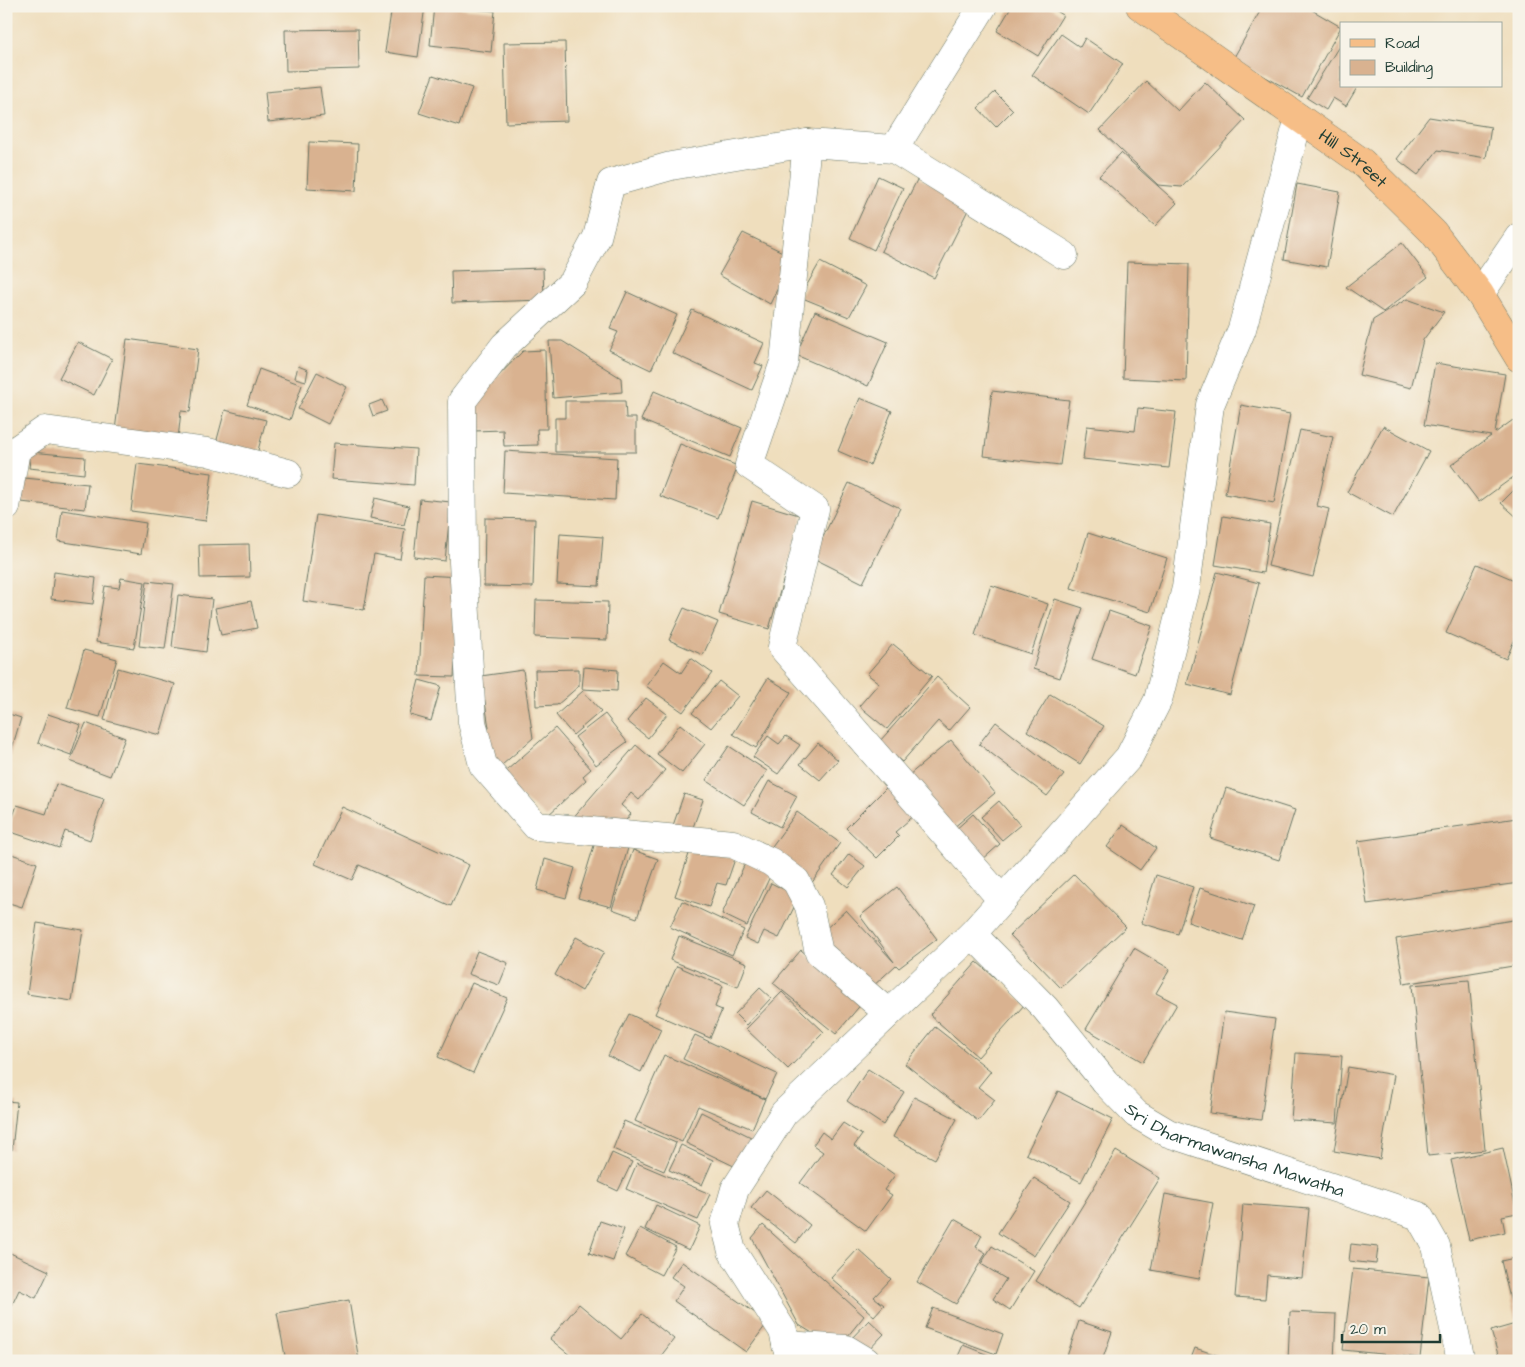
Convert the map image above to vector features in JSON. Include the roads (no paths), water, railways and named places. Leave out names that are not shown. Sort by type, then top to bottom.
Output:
[{"type":"main road","name":"Hill Street","points":[[1140,6],[1362,162],[1433,232],[1480,294],[1519,358]]},
{"type":"street","points":[[894,149],[983,6]]},
{"type":"street","points":[[866,1361],[846,1349],[788,1353],[783,1331],[732,1251],[725,1224],[735,1189],[784,1113],[972,934],[1129,757],[1158,700],[1186,588],[1210,405],[1242,329],[1299,118]]},
{"type":"street","points":[[807,143],[784,362],[749,465],[814,509],[782,647],[1002,900]]},
{"type":"street","points":[[888,1013],[819,953],[809,906],[796,881],[771,862],[733,844],[536,826],[483,765],[472,722],[463,562],[462,401],[504,346],[573,282],[597,237],[611,183],[671,166],[807,143],[894,149],[1064,255]]},
{"type":"street","points":[[1480,294],[1519,238]]},
{"type":"street","points":[[6,507],[16,450],[45,430],[208,452],[288,473]]},
{"type":"street","name":"Sri Dharmawansha Mawatha","points":[[972,934],[1045,1008],[1105,1082],[1136,1114],[1168,1133],[1419,1216],[1436,1246],[1461,1361]]}]
